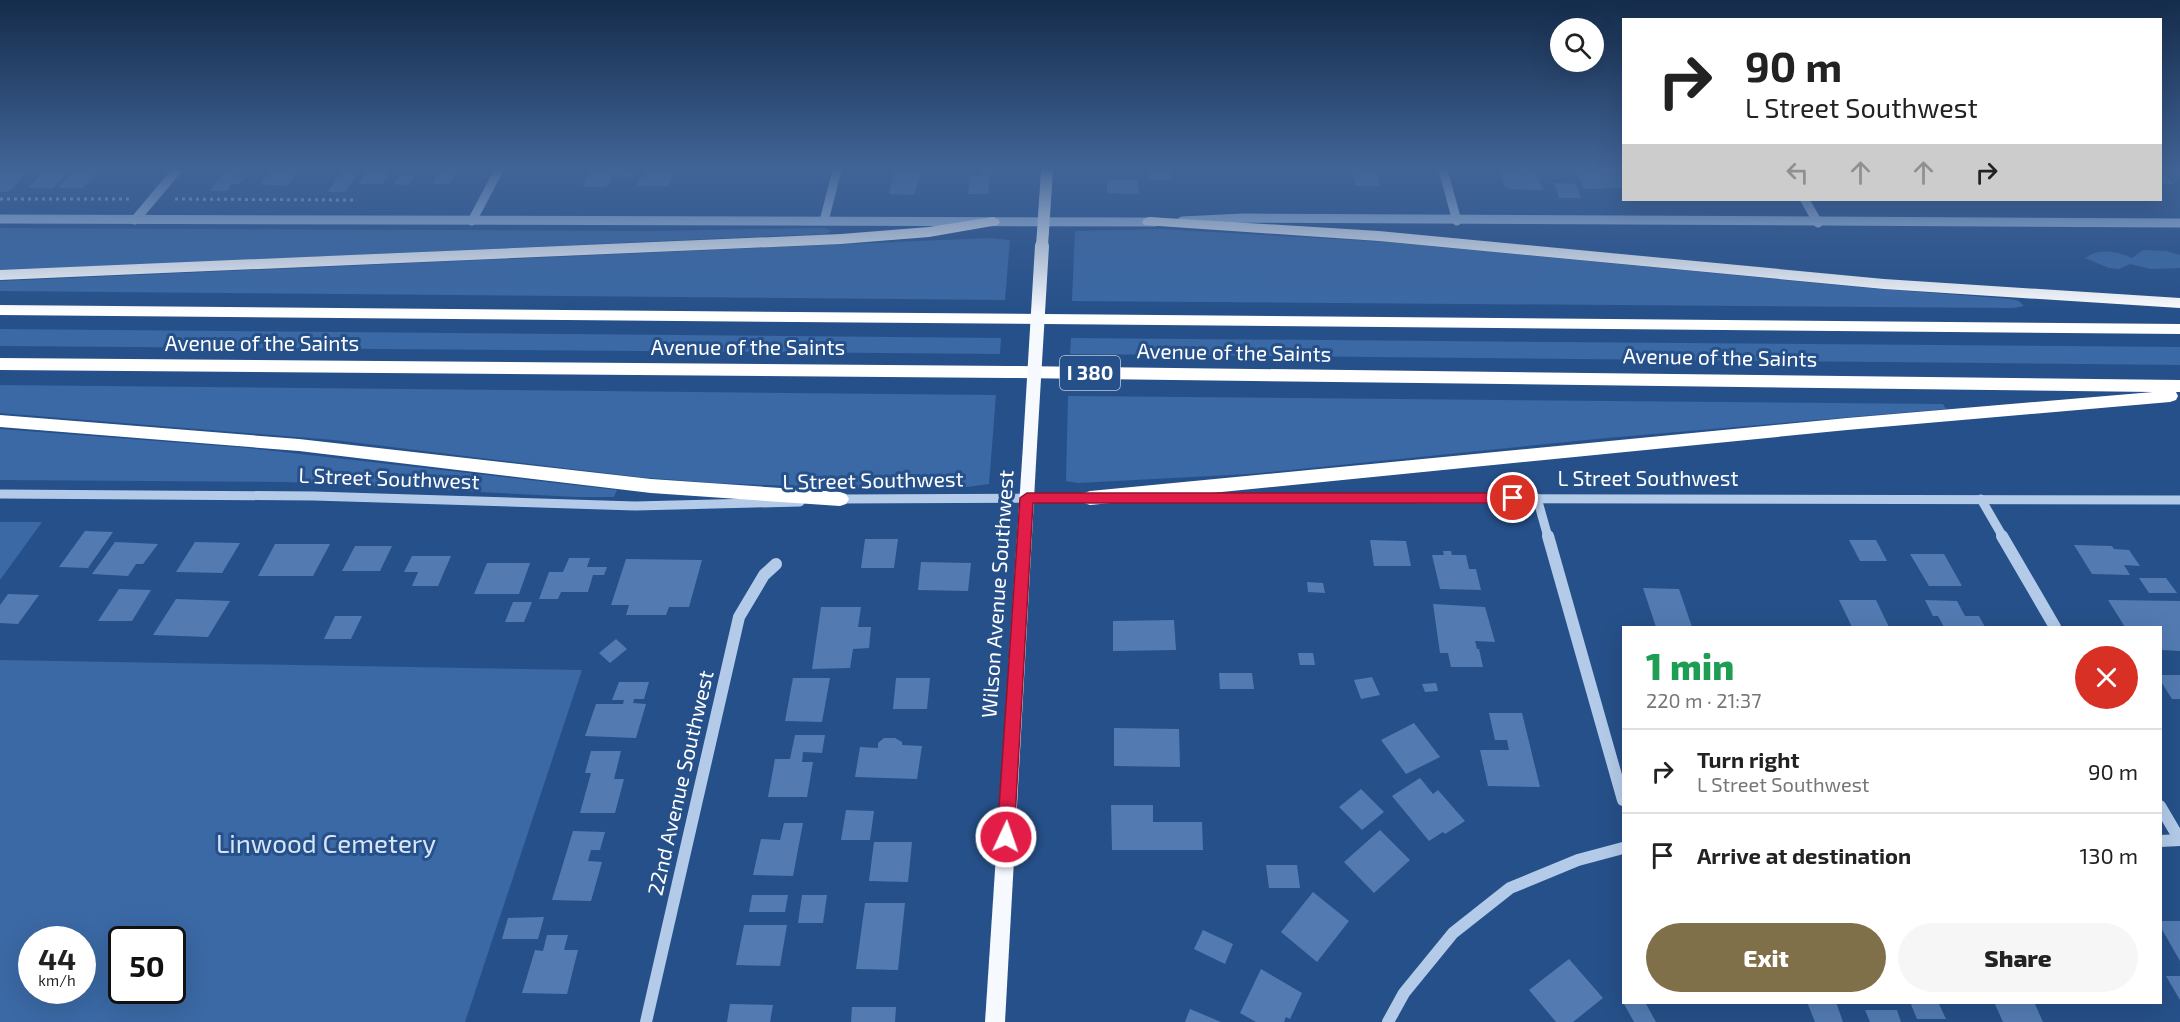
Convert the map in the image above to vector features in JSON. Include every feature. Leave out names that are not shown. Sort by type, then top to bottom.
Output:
[{"type":"highway","points":[[0,275],[630,250],[841,239],[929,232],[993,222]]},
{"type":"highway","points":[[1149,222],[1379,236],[1884,284],[2180,303]]},
{"type":"highway","name":"Avenue of the Saints","points":[[0,310],[2180,329]]},
{"type":"highway","name":"Avenue of the Saints","points":[[0,364],[1010,372],[2180,386]]},
{"type":"highway","points":[[1090,498],[1847,424],[2180,396]]},
{"type":"highway","points":[[0,421],[129,429],[299,445],[651,486],[840,499]]},
{"type":"main road","name":"Wilson Avenue Southwest","points":[[994,1022],[1044,218]]},
{"type":"street","points":[[0,219],[1149,222],[1243,218],[1818,223],[2180,223]]},
{"type":"street","points":[[1815,218],[1818,223]]},
{"type":"street","name":"L Street Southwest","points":[[0,494],[288,495],[610,505],[743,505],[840,499],[1027,498],[2180,500]]},
{"type":"street","points":[[1536,498],[1622,797]]},
{"type":"street","points":[[1981,499],[2054,626]]},
{"type":"street","name":"22nd Avenue Southwest","points":[[646,1022],[739,617],[764,574],[776,564]]},
{"type":"street","points":[[2162,809],[2180,840],[2162,841]]},
{"type":"street","points":[[1388,1022],[1404,993],[1453,933],[1510,888],[1578,860],[1622,848]]},
{"type":"green space","points":[[0,228],[650,231],[824,228],[832,231],[825,234],[0,271]]},
{"type":"green space","points":[[1161,229],[1387,242],[1868,288],[2011,299],[2019,301],[2024,306],[2013,308],[1072,301],[1075,231]]},
{"type":"green space","points":[[988,238],[1010,240],[1005,300],[0,291],[0,281]]},
{"type":"green space","points":[[2143,250],[2166,251],[2180,255],[2180,268],[2151,269],[2130,264],[2119,269],[2109,268],[2085,258],[2096,253],[2108,252],[2132,258]]},
{"type":"green space","points":[[0,329],[1001,338],[1000,354],[0,346]]},
{"type":"green space","points":[[1071,338],[2180,347],[2180,365],[1070,354]]},
{"type":"green space","points":[[0,385],[996,395],[989,484],[967,487],[843,488],[714,483],[638,477],[334,440],[0,413]]},
{"type":"green space","points":[[1068,396],[1943,404],[1946,409],[1607,438],[1249,474],[1078,483],[1066,481]]},
{"type":"green space","points":[[0,429],[248,448],[617,490],[614,497],[576,497],[287,482],[0,480]]},
{"type":"green space","points":[[0,522],[42,522],[0,580]]},
{"type":"green space","name":"Linwood Cemetery","points":[[0,660],[582,670],[465,1022],[0,1022]]},
{"type":"building","points":[[85,531],[113,532],[88,568],[59,567]]},
{"type":"building","points":[[865,539],[898,539],[894,568],[861,568]]},
{"type":"building","points":[[1370,540],[1406,541],[1411,566],[1374,566]]},
{"type":"building","points":[[1849,540],[1876,540],[1887,561],[1860,561]]},
{"type":"building","points":[[115,542],[158,544],[143,564],[136,564],[128,576],[92,574]]},
{"type":"building","points":[[195,542],[240,543],[222,573],[176,572]]},
{"type":"building","points":[[275,544],[330,544],[313,576],[258,576]]},
{"type":"building","points":[[2074,545],[2112,546],[2114,549],[2129,550],[2140,566],[2124,565],[2130,575],[2092,574]]},
{"type":"building","points":[[355,546],[392,546],[380,571],[342,571]]},
{"type":"building","points":[[1443,551],[1451,551],[1452,555],[1466,555],[1469,569],[1476,569],[1481,590],[1440,589],[1432,555],[1444,555]]},
{"type":"building","points":[[1910,554],[1944,554],[1962,586],[1929,586]]},
{"type":"building","points":[[412,556],[451,556],[438,586],[412,586],[418,572],[404,572]]},
{"type":"building","points":[[569,558],[590,558],[587,567],[607,567],[604,575],[593,575],[588,592],[561,592],[558,599],[539,599],[549,572],[563,572]]},
{"type":"building","points":[[626,559],[702,560],[689,607],[669,607],[666,615],[626,615],[629,605],[611,605]]},
{"type":"building","points":[[921,562],[971,563],[968,591],[918,590]]},
{"type":"building","points":[[487,563],[530,563],[519,594],[474,594]]},
{"type":"building","points":[[2139,578],[2166,578],[2177,593],[2149,593]]},
{"type":"building","points":[[1307,582],[1323,583],[1325,593],[1308,592]]},
{"type":"building","points":[[1643,588],[1679,589],[1692,626],[1656,626]]},
{"type":"building","points":[[119,589],[151,590],[132,621],[98,621]]},
{"type":"building","points":[[8,594],[39,595],[18,624],[0,623],[0,605]]},
{"type":"building","points":[[176,599],[230,601],[208,637],[153,635]]},
{"type":"building","points":[[1839,600],[1876,600],[1889,626],[1852,626]]},
{"type":"building","points":[[1925,600],[1957,601],[1965,616],[1979,616],[1984,626],[1943,626],[1938,616],[1933,616]]},
{"type":"building","points":[[2108,600],[2180,601],[2180,651],[2162,650],[2162,626],[2124,626]]},
{"type":"building","points":[[513,602],[532,602],[524,622],[505,622]]},
{"type":"building","points":[[1433,604],[1485,607],[1495,642],[1475,641],[1483,667],[1451,667],[1448,653],[1440,653]]},
{"type":"building","points":[[821,607],[861,607],[858,627],[871,627],[869,648],[853,649],[850,668],[812,669]]},
{"type":"building","points":[[335,616],[362,616],[351,639],[324,639]]},
{"type":"building","points":[[1174,620],[1176,650],[1113,651],[1113,621]]},
{"type":"building","points":[[616,639],[627,649],[610,663],[599,653]]},
{"type":"building","points":[[1298,653],[1313,653],[1315,665],[1300,665]]},
{"type":"building","points":[[1219,673],[1252,673],[1254,689],[1220,689]]},
{"type":"building","points":[[2162,675],[2180,675],[2180,699],[2172,699],[2162,683]]},
{"type":"building","points":[[1372,677],[1380,695],[1361,699],[1354,680]]},
{"type":"building","points":[[793,678],[830,678],[822,722],[785,721]]},
{"type":"building","points":[[896,678],[930,678],[927,709],[893,709]]},
{"type":"building","points":[[619,682],[649,682],[644,699],[634,699],[633,703],[646,704],[636,738],[585,736],[596,704],[623,704],[624,700],[612,700]]},
{"type":"building","points":[[1436,683],[1438,691],[1425,692],[1422,684]]},
{"type":"building","points":[[1489,713],[1522,713],[1540,787],[1488,786],[1480,750],[1509,750],[1507,740],[1495,740]]},
{"type":"building","points":[[1414,723],[1440,757],[1406,774],[1381,740]]},
{"type":"building","points":[[1114,728],[1179,729],[1180,767],[1114,766]]},
{"type":"building","points":[[795,735],[825,735],[822,753],[803,752],[802,762],[813,762],[807,797],[768,797],[775,759],[790,759]]},
{"type":"building","points":[[884,738],[895,738],[902,742],[902,745],[922,746],[917,779],[855,777],[860,747],[878,748],[878,743]]},
{"type":"building","points":[[591,751],[621,751],[614,779],[624,779],[615,813],[580,813],[591,773],[585,773]]},
{"type":"building","points":[[1420,778],[1433,794],[1438,790],[1465,821],[1429,841],[1392,796]]},
{"type":"building","points":[[1361,789],[1384,812],[1362,830],[1339,807]]},
{"type":"building","points":[[1111,805],[1153,805],[1153,822],[1202,822],[1203,850],[1112,850]]},
{"type":"building","points":[[846,810],[874,811],[870,840],[841,840]]},
{"type":"building","points":[[784,823],[803,823],[793,876],[753,875],[761,839],[780,840]]},
{"type":"building","points":[[1380,830],[1410,860],[1374,893],[1344,862]]},
{"type":"building","points":[[573,831],[605,832],[600,850],[591,850],[588,861],[602,862],[591,901],[552,900]]},
{"type":"building","points":[[874,842],[912,842],[908,882],[869,881]]},
{"type":"building","points":[[1266,865],[1297,865],[1300,888],[1269,888]]},
{"type":"building","points":[[1313,892],[1349,921],[1317,962],[1281,932]]},
{"type":"building","points":[[752,895],[788,895],[785,912],[749,912]]},
{"type":"building","points":[[802,895],[827,895],[823,923],[798,923]]},
{"type":"building","points":[[865,903],[905,903],[898,970],[856,969]]},
{"type":"building","points":[[544,917],[538,939],[502,939],[508,918]]},
{"type":"building","points":[[2162,921],[2180,921],[2180,961],[2162,930]]},
{"type":"building","points":[[744,925],[787,925],[780,966],[736,965]]},
{"type":"building","points":[[1203,930],[1233,944],[1225,964],[1194,949]]},
{"type":"building","points":[[547,935],[568,935],[564,950],[578,950],[567,994],[522,993],[535,950],[543,951]]},
{"type":"building","points":[[1569,959],[1603,998],[1573,1022],[1556,1022],[1529,990]]},
{"type":"building","points":[[1261,969],[1302,993],[1290,1019],[1286,1017],[1284,1022],[1256,1022],[1240,1013]]},
{"type":"building","points":[[2166,976],[2180,976],[2180,1000]]},
{"type":"building","points":[[730,1004],[773,1005],[770,1022],[727,1022]]},
{"type":"building","points":[[1624,1004],[1646,1004],[1656,1022],[1634,1022]]},
{"type":"building","points":[[1808,1004],[1837,1004],[1843,1022],[1815,1022]]},
{"type":"building","points":[[1911,1004],[1939,1004],[1946,1019],[1917,1019]]},
{"type":"building","points":[[1995,1004],[2035,1004],[2043,1022],[2003,1022]]},
{"type":"building","points":[[852,1007],[896,1007],[895,1022],[851,1022]]},
{"type":"building","points":[[1190,1009],[1221,1022],[1185,1022]]},
{"type":"building","points":[[1865,1010],[1897,1010],[1901,1022],[1870,1022]]},
{"type":"route","points":[[1006,837],[1027,498],[1513,498]]}]
